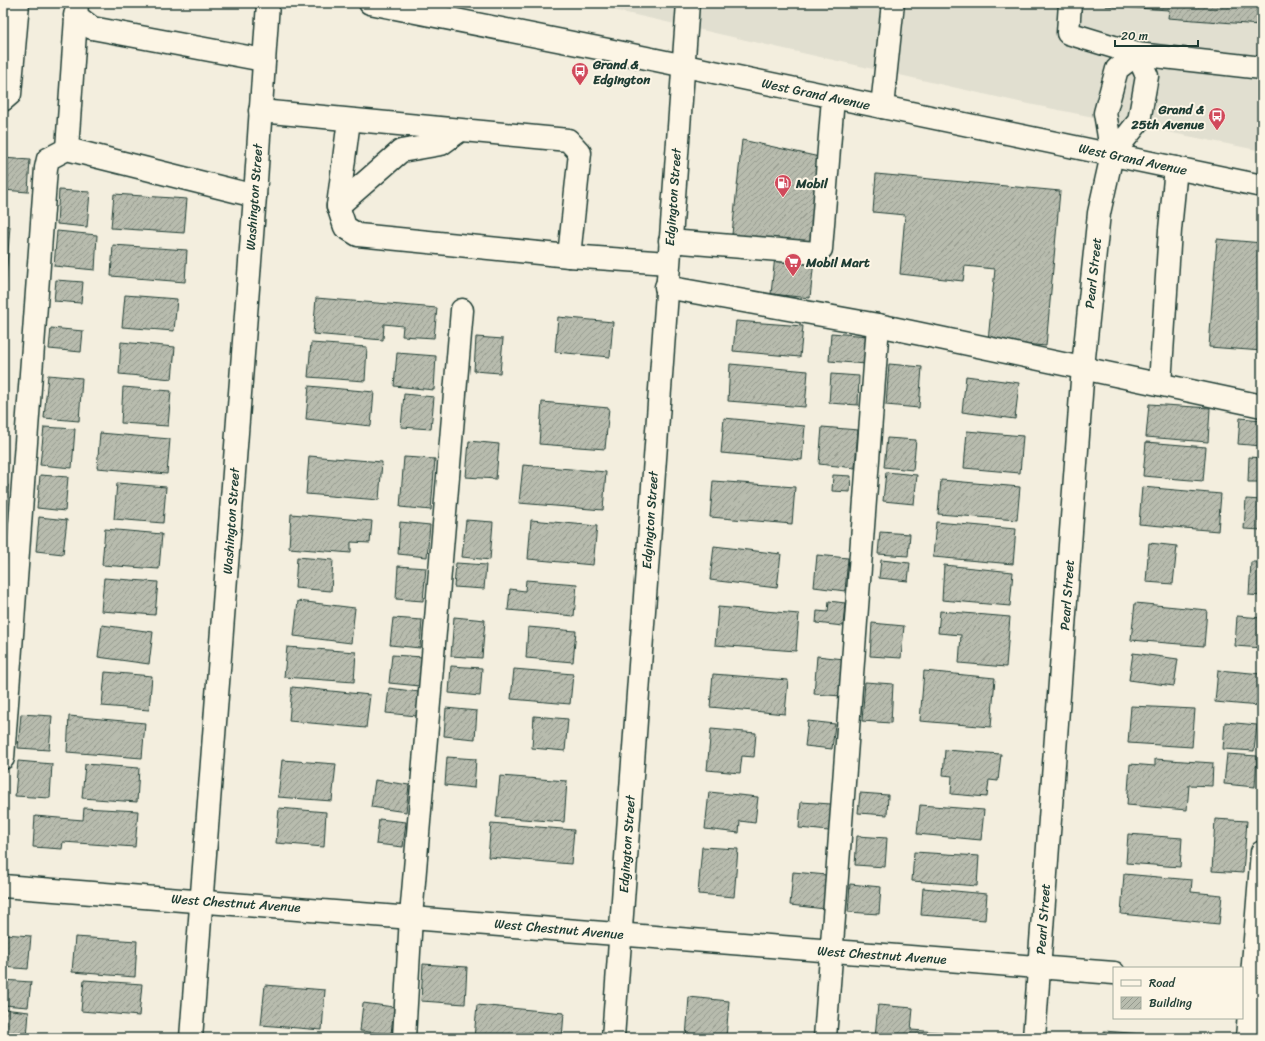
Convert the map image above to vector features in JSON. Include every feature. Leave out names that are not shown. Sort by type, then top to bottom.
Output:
[{"type":"street","points":[[3,100],[10,94],[18,3]]},
{"type":"street","name":"Washington Street","points":[[191,1038],[255,196],[268,3]]},
{"type":"street","name":"West Grand Avenue","points":[[370,3],[1262,186]]},
{"type":"street","name":"Edgington Street","points":[[613,1038],[666,287],[688,3]]},
{"type":"street","points":[[882,107],[893,3]]},
{"type":"street","points":[[1070,3],[1068,33],[1137,54],[1262,68]]},
{"type":"street","points":[[76,9],[92,28],[264,60]]},
{"type":"street","points":[[67,149],[76,9]]},
{"type":"street","points":[[1112,155],[1139,121],[1147,76],[1137,54]]},
{"type":"street","points":[[1112,155],[1105,113],[1117,69],[1137,54]]},
{"type":"street","points":[[670,241],[816,253],[821,249],[833,98]]},
{"type":"street","points":[[260,111],[459,131],[568,140],[580,153],[568,256]]},
{"type":"street","points":[[349,120],[338,206],[345,227],[358,235],[568,256],[668,263]]},
{"type":"street","points":[[338,206],[401,151],[441,144],[459,131]]},
{"type":"street","points":[[3,758],[46,168],[48,159],[67,149],[255,196]]},
{"type":"street","name":"Pearl Street","points":[[1034,1038],[1083,367],[1099,213],[1112,155]]},
{"type":"street","points":[[1160,384],[1176,168]]},
{"type":"street","points":[[666,287],[878,325],[1083,367],[1262,406]]},
{"type":"street","points":[[404,1038],[411,917],[462,310]]},
{"type":"street","points":[[825,1038],[878,325]]},
{"type":"street","points":[[1247,1038],[1262,852]]},
{"type":"street","name":"West Chestnut Avenue","points":[[3,886],[202,900],[1113,973]]},
{"type":"shaded area","points":[[582,3],[1262,3],[1262,151],[1019,102]]},
{"type":"building","points":[[1105,3],[1262,3],[1262,23],[1260,25],[1168,18],[1169,10],[1105,6]]},
{"type":"building","name":"Mobil","points":[[742,140],[833,160],[814,260],[730,253]]},
{"type":"building","points":[[3,158],[30,160],[28,192],[3,190]]},
{"type":"building","points":[[876,174],[1060,191],[1046,346],[988,341],[995,269],[965,266],[963,281],[900,274],[905,215],[873,212]]},
{"type":"building","points":[[59,190],[90,192],[87,227],[57,224]]},
{"type":"building","points":[[114,194],[187,199],[184,233],[111,228]]},
{"type":"building","points":[[3,225],[10,226],[3,319]]},
{"type":"building","points":[[57,231],[97,235],[95,270],[54,266]]},
{"type":"building","points":[[1217,239],[1262,243],[1262,351],[1209,347]]},
{"type":"building","points":[[113,245],[187,250],[185,282],[111,276]]},
{"type":"building","name":"Mobil Mart","points":[[775,256],[814,260],[810,298],[771,294]]},
{"type":"building","points":[[56,280],[83,282],[81,303],[54,301]]},
{"type":"building","points":[[125,295],[177,299],[174,331],[122,327]]},
{"type":"building","points":[[316,298],[437,308],[434,338],[402,336],[403,326],[384,324],[383,340],[313,334]]},
{"type":"building","points":[[558,317],[613,322],[610,357],[555,352]]},
{"type":"building","points":[[736,321],[803,326],[800,357],[733,351]]},
{"type":"building","points":[[51,328],[83,331],[81,352],[49,349]]},
{"type":"building","points":[[831,333],[869,336],[866,364],[829,361]]},
{"type":"building","points":[[476,337],[503,339],[500,373],[474,371]]},
{"type":"building","points":[[121,342],[175,347],[172,379],[119,374]]},
{"type":"building","points":[[311,343],[367,347],[365,381],[308,377]]},
{"type":"building","points":[[397,353],[436,356],[434,390],[394,386]]},
{"type":"building","points":[[730,364],[808,371],[805,407],[728,401]]},
{"type":"building","points":[[889,364],[922,367],[919,408],[886,405]]},
{"type":"building","points":[[831,374],[859,376],[858,405],[829,403]]},
{"type":"building","points":[[48,375],[82,378],[79,421],[44,418]]},
{"type":"building","points":[[966,376],[1019,383],[1015,419],[962,412]]},
{"type":"building","points":[[309,386],[374,392],[371,426],[306,419]]},
{"type":"building","points":[[123,387],[171,391],[168,426],[121,423]]},
{"type":"building","points":[[404,394],[434,397],[431,429],[401,427]]},
{"type":"building","points":[[542,402],[609,408],[605,449],[539,444]]},
{"type":"building","points":[[1149,404],[1210,408],[1208,442],[1146,437]]},
{"type":"building","points":[[724,418],[805,426],[802,460],[721,453]]},
{"type":"building","points":[[1240,418],[1262,420],[1262,446],[1238,444]]},
{"type":"building","points":[[44,427],[75,429],[72,468],[40,465]]},
{"type":"building","points":[[822,427],[858,430],[855,468],[819,464]]},
{"type":"building","points":[[967,431],[1023,436],[1020,473],[964,468]]},
{"type":"building","points":[[100,433],[170,439],[167,474],[97,468]]},
{"type":"building","points":[[887,438],[916,440],[913,470],[884,467]]},
{"type":"building","points":[[469,441],[499,444],[496,479],[466,477]]},
{"type":"building","points":[[1146,442],[1206,447],[1203,481],[1143,476]]},
{"type":"building","points":[[309,456],[382,462],[379,500],[306,494]]},
{"type":"building","points":[[404,457],[435,459],[431,510],[400,507]]},
{"type":"building","points":[[1249,457],[1262,458],[1262,482],[1248,482]]},
{"type":"building","points":[[523,465],[606,472],[603,510],[519,503]]},
{"type":"building","points":[[886,472],[917,475],[914,504],[883,501]]},
{"type":"building","points":[[40,475],[68,477],[65,511],[37,508]]},
{"type":"building","points":[[833,475],[851,476],[850,492],[832,491]]},
{"type":"building","points":[[941,480],[1020,487],[1017,520],[938,514]]},
{"type":"building","points":[[713,481],[795,487],[792,524],[710,517]]},
{"type":"building","points":[[117,483],[166,487],[163,523],[114,519]]},
{"type":"building","points":[[3,485],[8,485],[3,547]]},
{"type":"building","points":[[1142,487],[1221,494],[1218,531],[1139,524]]},
{"type":"building","points":[[1246,499],[1262,500],[1262,530],[1244,529]]},
{"type":"building","points":[[291,514],[372,521],[370,543],[351,542],[351,553],[289,548]]},
{"type":"building","points":[[39,517],[67,520],[63,554],[36,551]]},
{"type":"building","points":[[466,520],[493,522],[490,560],[462,557]]},
{"type":"building","points":[[531,520],[597,526],[593,565],[528,559]]},
{"type":"building","points":[[400,522],[430,525],[427,557],[398,554]]},
{"type":"building","points":[[936,522],[1016,529],[1013,564],[933,557]]},
{"type":"building","points":[[105,529],[162,534],[159,569],[102,565]]},
{"type":"building","points":[[880,532],[910,534],[908,556],[878,554]]},
{"type":"building","points":[[1149,543],[1177,546],[1173,584],[1146,582]]},
{"type":"building","points":[[714,546],[781,554],[777,588],[710,580]]},
{"type":"building","points":[[817,555],[848,558],[845,591],[814,587]]},
{"type":"building","points":[[297,557],[333,560],[331,591],[295,588]]},
{"type":"building","points":[[881,560],[910,563],[908,581],[879,578]]},
{"type":"building","points":[[1251,562],[1262,562],[1262,596],[1249,595]]},
{"type":"building","points":[[456,563],[486,565],[484,589],[454,587]]},
{"type":"building","points":[[944,565],[1013,572],[1010,606],[942,600]]},
{"type":"building","points":[[398,566],[426,568],[423,601],[396,599]]},
{"type":"building","points":[[104,578],[158,582],[155,615],[101,611]]},
{"type":"building","points":[[526,580],[577,584],[574,616],[508,610],[510,589],[525,591]]},
{"type":"building","points":[[298,601],[355,608],[351,643],[294,636]]},
{"type":"building","points":[[829,601],[845,603],[843,626],[816,623],[817,611],[828,612]]},
{"type":"building","points":[[1135,603],[1207,610],[1204,646],[1131,640]]},
{"type":"building","points":[[718,607],[799,614],[796,651],[715,645]]},
{"type":"building","points":[[940,611],[1010,617],[1006,667],[959,663],[961,635],[938,633]]},
{"type":"building","points":[[1237,616],[1262,618],[1262,648],[1235,646]]},
{"type":"building","points":[[454,617],[485,620],[482,658],[451,656]]},
{"type":"building","points":[[393,618],[422,620],[420,648],[390,645]]},
{"type":"building","points":[[872,623],[904,626],[901,658],[870,656]]},
{"type":"building","points":[[102,625],[153,632],[149,664],[98,657]]},
{"type":"building","points":[[528,627],[576,631],[573,662],[526,658]]},
{"type":"building","points":[[287,647],[356,652],[354,682],[284,677]]},
{"type":"building","points":[[1133,653],[1178,659],[1174,686],[1129,680]]},
{"type":"building","points":[[392,655],[423,657],[420,686],[389,683]]},
{"type":"building","points":[[817,656],[844,659],[841,696],[814,694]]},
{"type":"building","points":[[451,666],[482,668],[480,696],[449,693]]},
{"type":"building","points":[[514,669],[573,674],[570,704],[511,699]]},
{"type":"building","points":[[1218,670],[1262,674],[1259,706],[1215,702]]},
{"type":"building","points":[[924,671],[995,678],[991,727],[920,721]]},
{"type":"building","points":[[105,672],[152,676],[149,710],[102,706]]},
{"type":"building","points":[[713,674],[788,680],[785,714],[710,707]]},
{"type":"building","points":[[865,682],[893,684],[891,723],[862,721]]},
{"type":"building","points":[[292,687],[370,695],[366,728],[289,721]]},
{"type":"building","points":[[389,688],[419,692],[417,716],[386,713]]},
{"type":"building","points":[[1131,706],[1195,709],[1192,747],[1128,743]]},
{"type":"building","points":[[446,708],[477,711],[475,739],[444,736]]},
{"type":"building","points":[[21,714],[52,716],[49,750],[18,748]]},
{"type":"building","points":[[69,716],[145,723],[142,758],[67,752]]},
{"type":"building","points":[[534,716],[568,719],[565,751],[532,748]]},
{"type":"building","points":[[808,721],[835,724],[832,749],[805,746]]},
{"type":"building","points":[[1225,722],[1257,725],[1254,751],[1223,749]]},
{"type":"building","points":[[711,729],[756,733],[754,757],[742,756],[740,773],[707,770]]},
{"type":"building","points":[[945,750],[1001,754],[998,781],[989,780],[987,797],[951,794],[952,776],[943,775]]},
{"type":"building","points":[[1227,754],[1257,756],[1255,787],[1224,784]]},
{"type":"building","points":[[447,757],[476,759],[474,788],[445,785]]},
{"type":"building","points":[[1155,759],[1213,763],[1212,786],[1189,785],[1187,810],[1127,805],[1130,764],[1155,766]]},
{"type":"building","points":[[282,760],[336,764],[332,801],[278,797]]},
{"type":"building","points":[[18,761],[52,764],[50,798],[15,796]]},
{"type":"building","points":[[85,764],[139,768],[137,802],[82,798]]},
{"type":"building","points":[[500,776],[567,781],[564,822],[496,817]]},
{"type":"building","points":[[375,780],[409,785],[406,812],[371,807]]},
{"type":"building","points":[[709,792],[758,797],[755,823],[740,821],[739,833],[705,829]]},
{"type":"building","points":[[860,793],[888,795],[887,815],[858,813]]},
{"type":"building","points":[[801,802],[831,804],[829,831],[799,828]]},
{"type":"building","points":[[920,805],[984,810],[981,840],[917,834]]},
{"type":"building","points":[[84,808],[138,811],[135,847],[63,842],[62,849],[33,847],[35,816],[83,820]]},
{"type":"building","points":[[279,808],[326,812],[324,847],[276,843]]},
{"type":"building","points":[[379,819],[406,822],[403,847],[376,844]]},
{"type":"building","points":[[1215,819],[1247,821],[1243,873],[1212,871]]},
{"type":"building","points":[[491,823],[574,830],[571,864],[488,857]]},
{"type":"building","points":[[1128,834],[1182,838],[1180,867],[1126,863]]},
{"type":"building","points":[[857,836],[887,838],[885,867],[855,865]]},
{"type":"building","points":[[702,847],[738,849],[734,897],[698,894]]},
{"type":"building","points":[[914,852],[979,856],[977,886],[912,881]]},
{"type":"building","points":[[793,872],[827,875],[825,909],[790,905]]},
{"type":"building","points":[[1124,874],[1192,880],[1191,892],[1222,895],[1219,924],[1121,914]]},
{"type":"building","points":[[850,884],[881,887],[879,914],[848,912]]},
{"type":"building","points":[[923,888],[987,894],[985,920],[921,915]]},
{"type":"building","points":[[4,934],[31,936],[28,969],[3,967]]},
{"type":"building","points":[[75,937],[137,941],[135,977],[72,972]]},
{"type":"building","points":[[423,964],[467,967],[465,1004],[421,1001]]},
{"type":"building","points":[[3,980],[31,982],[28,1007],[3,1005]]},
{"type":"building","points":[[84,980],[142,984],[139,1016],[81,1011]]},
{"type":"building","points":[[265,985],[325,990],[322,1030],[261,1025]]},
{"type":"building","points":[[689,997],[729,1001],[726,1038],[686,1038]]},
{"type":"building","points":[[363,1003],[394,1007],[391,1034],[360,1031]]},
{"type":"building","points":[[477,1005],[564,1013],[562,1038],[474,1038]]},
{"type":"building","points":[[878,1005],[913,1008],[911,1030],[965,1034],[964,1038],[860,1038],[860,1036],[875,1037]]},
{"type":"building","points":[[3,1009],[29,1012],[27,1038],[3,1037]]},
{"type":"building","points":[[1104,1031],[1168,1036],[1168,1038],[1104,1038]]},
{"type":"place","name":"Grand & Edgington","points":[[580,86]]},
{"type":"place","name":"Grand & 25th Avenue","points":[[1217,131]]},
{"type":"place","name":"Mobil","points":[[783,198]]},
{"type":"place","name":"Mobil Mart","points":[[793,277]]}]
